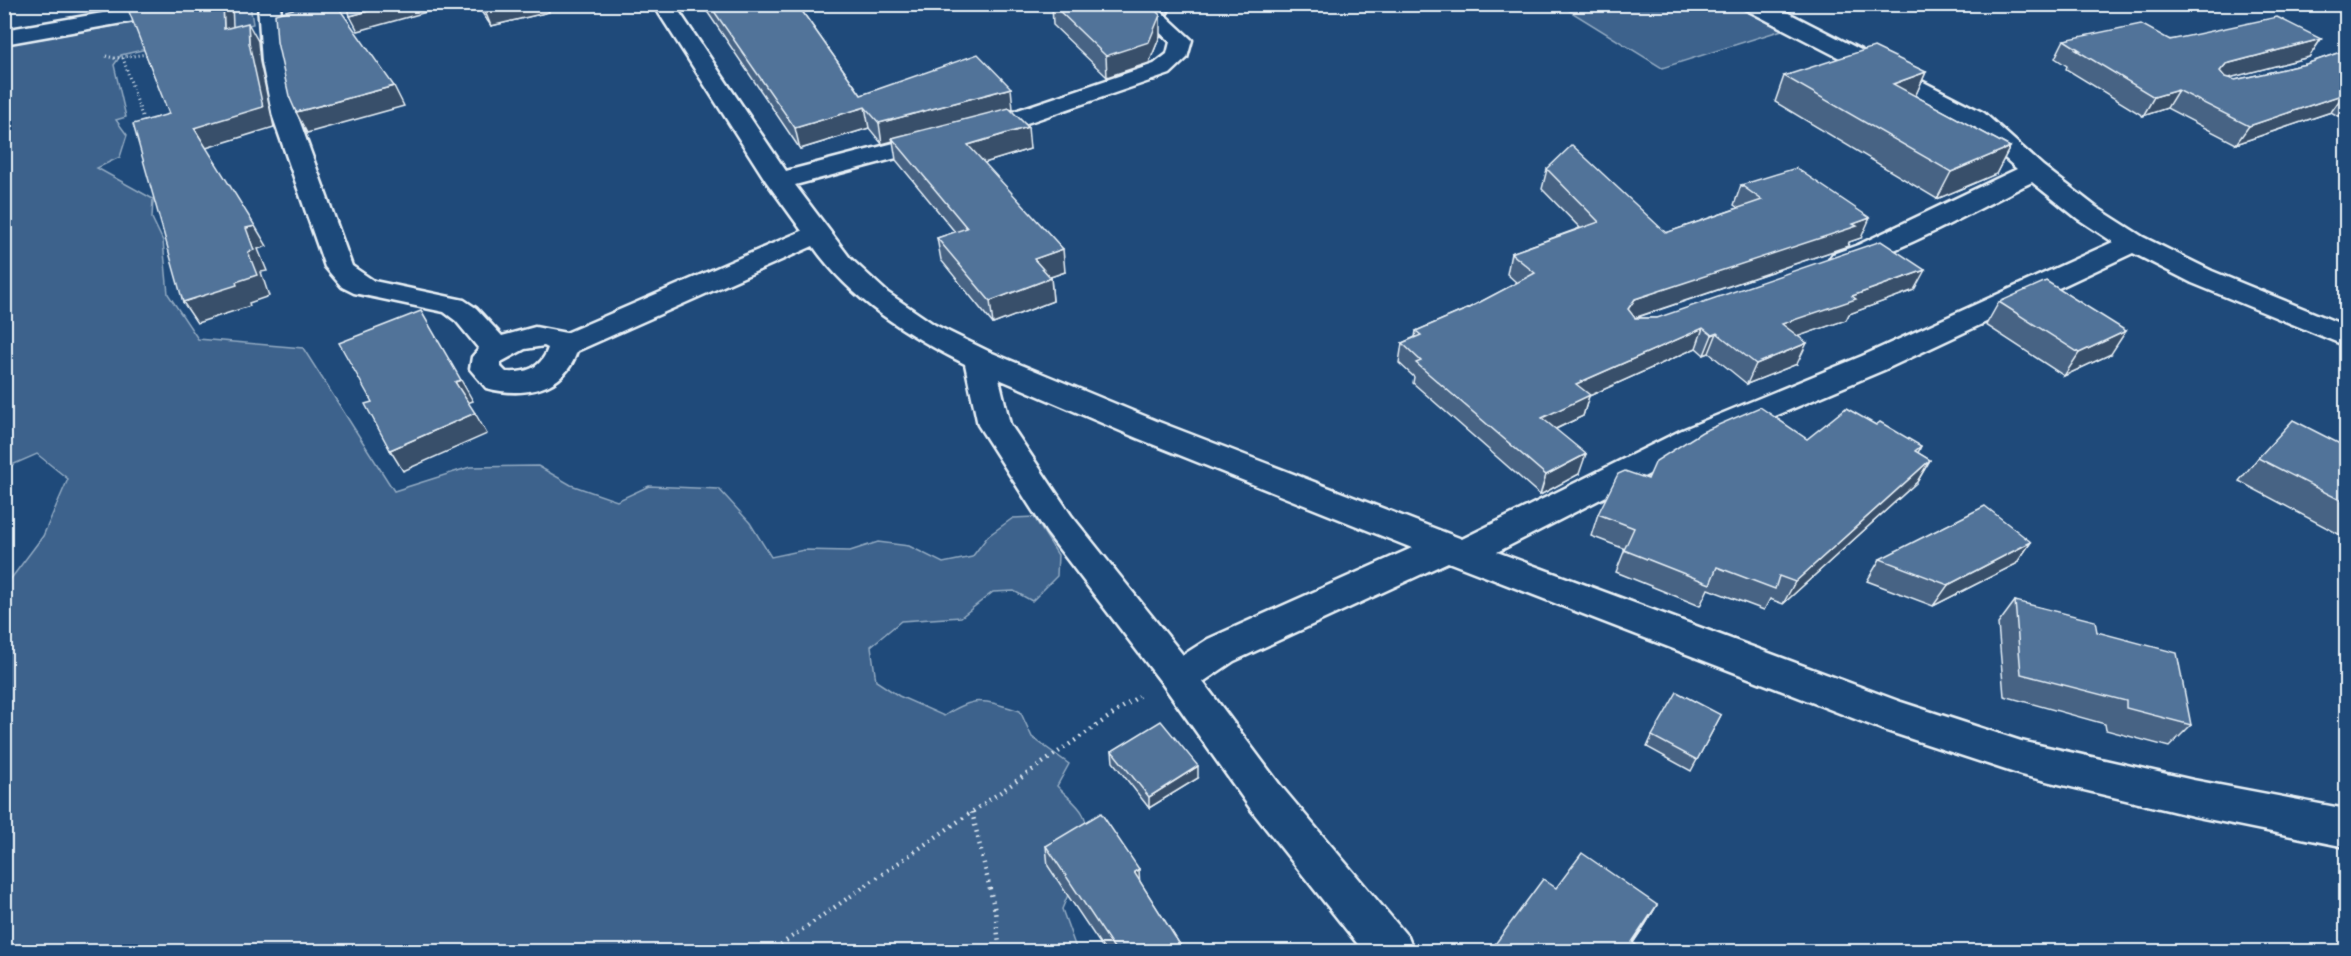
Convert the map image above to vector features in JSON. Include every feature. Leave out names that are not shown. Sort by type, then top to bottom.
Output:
[{"type":"street","points":[[4,37],[196,4]]},
{"type":"street","points":[[268,4],[268,41],[292,144],[342,272],[361,287],[420,297],[452,305],[467,312],[474,327],[487,342],[499,349]]},
{"type":"street","points":[[663,4],[779,181],[840,264],[878,299],[925,332],[979,359],[1148,430],[1884,713],[2010,754],[2193,798],[2346,828]]},
{"type":"street","points":[[779,181],[1015,120],[1162,69],[1175,60],[1181,51],[1181,40],[1140,4]]},
{"type":"street","points":[[1753,4],[1948,102],[1975,118],[2034,171],[2087,213],[2133,243],[2202,277],[2346,337]]},
{"type":"street","points":[[1813,270],[1868,251],[2034,171]]},
{"type":"street","points":[[564,345],[560,361],[549,373],[532,382],[497,381],[485,369],[487,357],[499,349],[529,338],[545,336],[564,345],[818,234]]},
{"type":"street","points":[[1176,675],[1221,650],[1456,550],[1693,438],[1873,363],[2133,243]]},
{"type":"street","points":[[979,359],[993,425],[1059,524],[1176,675],[1266,798],[1392,951]]},
{"type":"path","points":[[123,58],[142,116]]},
{"type":"path","points":[[770,951],[1176,675]]},
{"type":"path","points":[[972,812],[995,910],[1000,951]]},
{"type":"shaded area","points":[[235,5],[250,5],[253,24],[121,55],[114,65],[126,117],[116,120],[127,135],[120,157],[97,168],[153,199],[152,218],[163,241],[168,294],[198,339],[303,348],[394,491],[470,467],[538,466],[571,485],[617,501],[649,486],[719,489],[750,523],[771,557],[804,550],[850,551],[878,542],[909,546],[943,563],[972,557],[988,536],[1013,518],[1034,517],[1058,555],[1057,576],[1032,601],[1014,591],[993,592],[961,617],[901,621],[871,646],[876,681],[899,696],[944,716],[972,702],[989,702],[1020,711],[1032,737],[1069,764],[1057,786],[1081,810],[1086,823],[1084,848],[1062,909],[1077,951],[5,951],[4,588],[43,536],[68,479],[37,454],[5,468],[5,45]]},
{"type":"shaded area","points":[[1560,5],[1735,5],[1782,30],[1662,68]]},
{"type":"building","points":[[126,4],[223,4],[224,29],[248,23],[249,43],[263,107],[194,128],[255,226],[246,228],[254,250],[248,252],[257,275],[236,282],[237,285],[183,302],[133,124],[169,114]]},
{"type":"building","points":[[311,4],[336,4],[394,86],[296,112],[289,96],[277,42],[275,14]]},
{"type":"building","points":[[347,4],[394,4],[350,16]]},
{"type":"building","points":[[481,4],[513,4],[485,11]]},
{"type":"building","points":[[709,4],[797,4],[861,95],[978,54],[1011,88],[879,123],[865,107],[795,128]]},
{"type":"building","points":[[1052,4],[1149,4],[1160,15],[1149,42],[1106,56]]},
{"type":"building","points":[[2277,17],[2321,39],[2226,64],[2220,71],[2225,77],[2235,80],[2306,64],[2346,50],[2346,96],[2344,94],[2249,126],[2178,90],[2154,97],[2076,50],[2080,50],[2064,40],[2141,24],[2170,40]]},
{"type":"building","points":[[1874,47],[1926,72],[1893,84],[2010,147],[1951,172],[1784,76]]},
{"type":"building","points":[[1009,108],[1028,127],[968,145],[1063,249],[1034,259],[1051,278],[990,301],[937,238],[967,228],[892,138]]},
{"type":"building","points":[[1572,145],[1666,233],[1762,200],[1741,185],[1796,168],[1870,218],[1853,224],[1857,226],[1635,299],[1628,309],[1635,318],[1657,318],[1881,241],[1925,270],[1852,296],[1856,299],[1782,324],[1807,343],[1756,364],[1717,333],[1712,335],[1703,328],[1576,384],[1590,395],[1542,418],[1586,454],[1546,475],[1416,363],[1421,361],[1402,343],[1421,335],[1416,331],[1467,309],[1535,273],[1511,253],[1599,222],[1547,169]]},
{"type":"building","points":[[2046,281],[2126,331],[2079,353],[1999,302]]},
{"type":"building","points":[[421,311],[461,380],[455,382],[475,413],[390,450],[365,404],[372,402],[339,343]]},
{"type":"building","points":[[1760,407],[1807,439],[1846,408],[1876,425],[1880,422],[1921,446],[1915,451],[1930,460],[1795,582],[1779,576],[1775,589],[1717,567],[1710,584],[1624,550],[1634,528],[1598,514],[1618,474],[1625,471],[1648,479],[1656,461],[1702,432]]},
{"type":"building","points":[[2293,420],[2346,447],[2346,503],[2258,458]]},
{"type":"building","points":[[1985,506],[2031,542],[1948,585],[1880,559]]},
{"type":"building","points":[[2015,601],[2095,621],[2097,632],[2177,653],[2191,725],[2126,708],[2126,701],[2021,674]]},
{"type":"building","points":[[1677,692],[1721,715],[1697,760],[1652,736]]},
{"type":"building","points":[[1161,721],[1198,766],[1149,797],[1112,751]]},
{"type":"building","points":[[1101,813],[1139,869],[1134,872],[1184,951],[1116,951],[1046,846]]},
{"type":"building","points":[[1582,853],[1657,905],[1632,942],[1644,951],[1499,951],[1493,947],[1543,879],[1556,888]]}]
